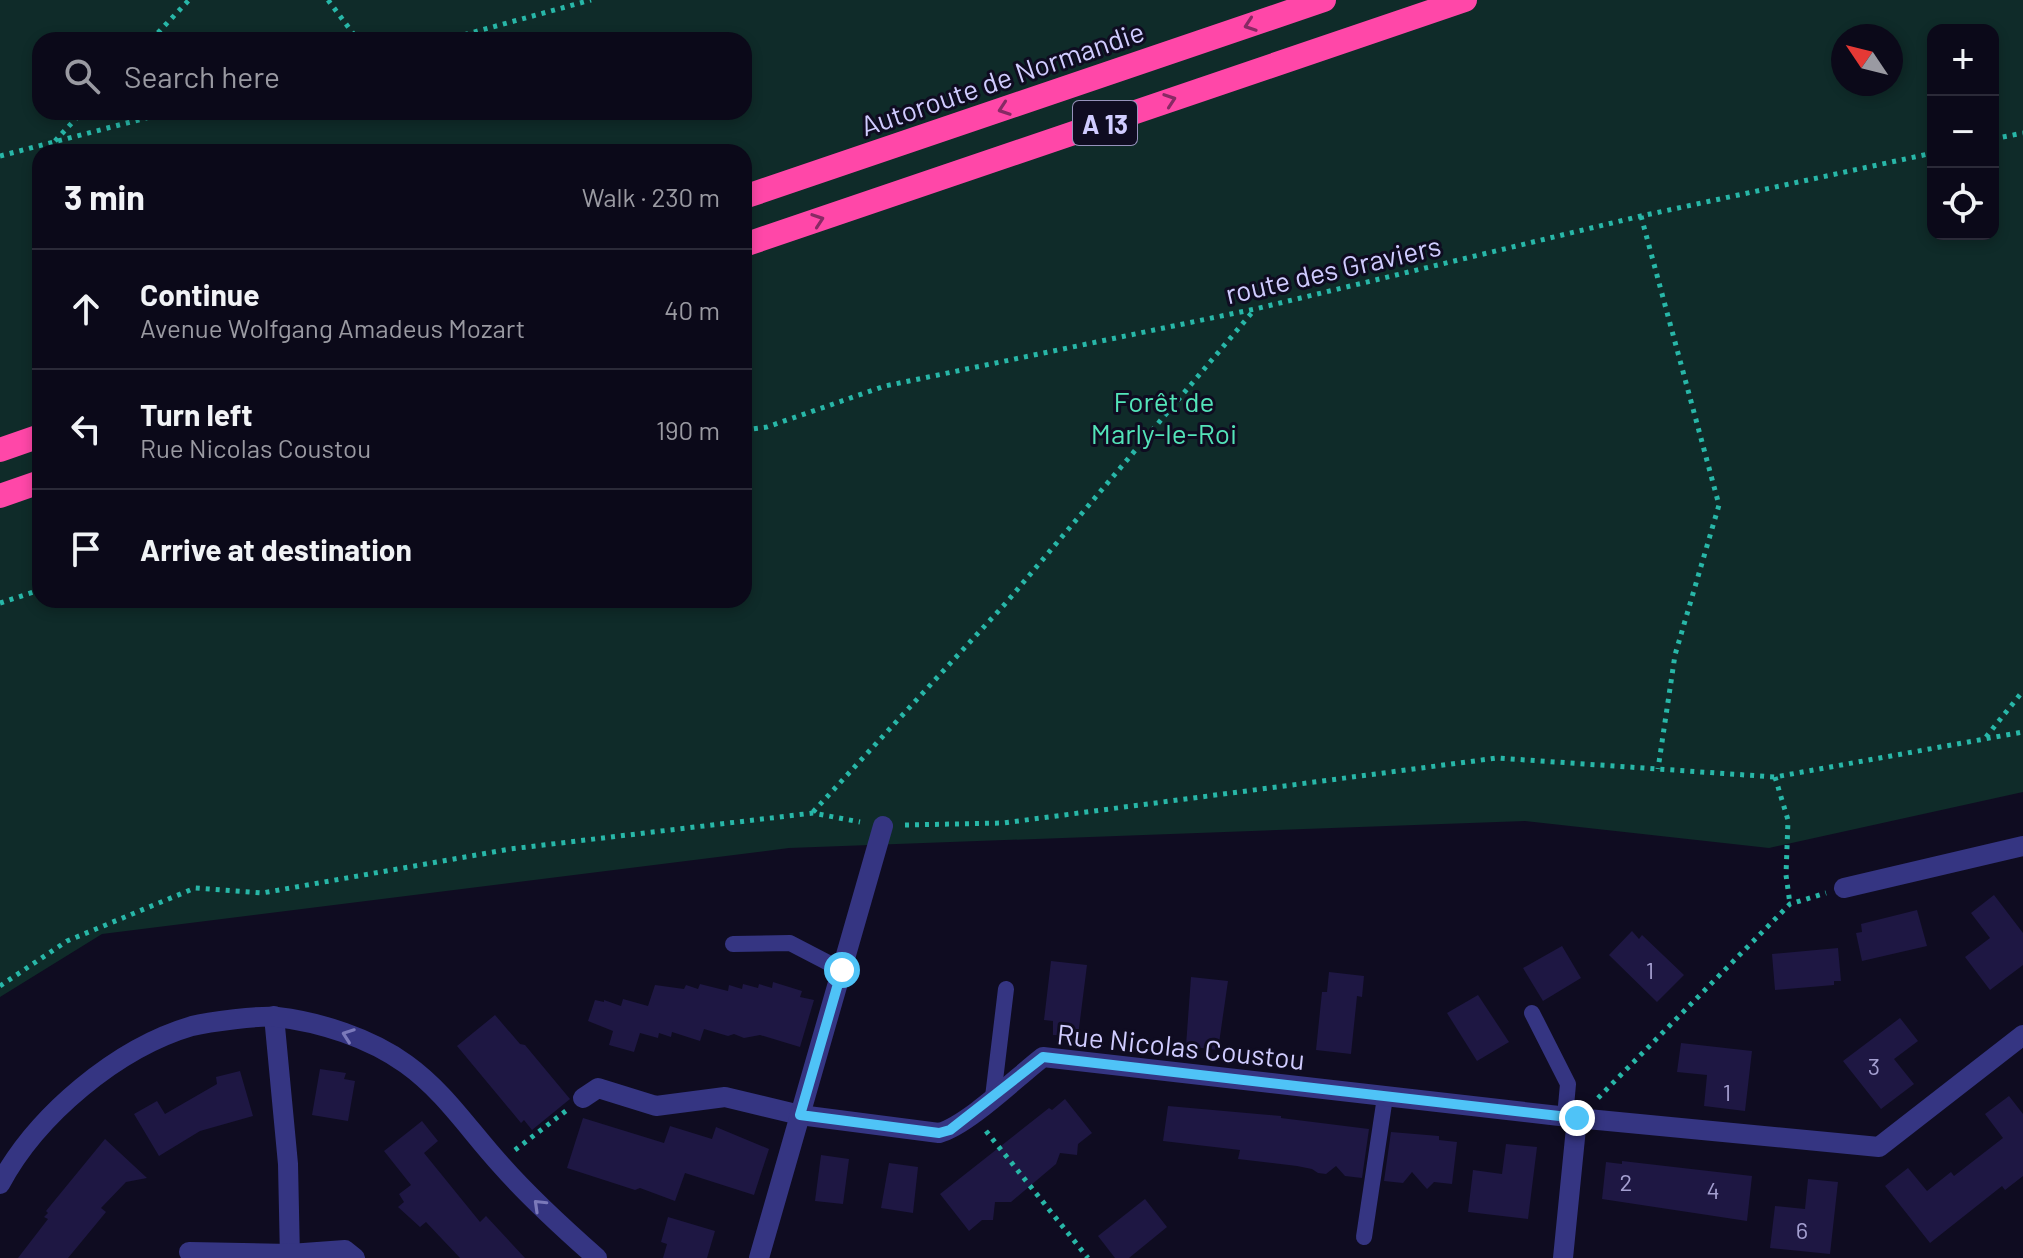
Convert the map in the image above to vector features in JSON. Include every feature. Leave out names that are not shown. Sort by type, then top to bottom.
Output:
[{"type":"highway","name":"Autoroute de Normandie","points":[[752,194],[1324,0]]},
{"type":"highway","name":"A 13","points":[[752,242],[1465,0]]},
{"type":"highway","points":[[0,450],[32,439]]},
{"type":"highway","points":[[0,496],[32,485]]},
{"type":"street","points":[[759,1258],[883,826]]},
{"type":"street","points":[[1844,888],[2023,846]]},
{"type":"street","points":[[274,1016],[288,1164],[290,1256]]},
{"type":"street","points":[[0,1184],[41,1125],[94,1078],[139,1049],[193,1026],[274,1016],[348,1033],[405,1063],[446,1097],[498,1163],[536,1203],[597,1258]]},
{"type":"street","name":"Rue Nicolas Coustou","points":[[583,1098],[598,1088],[656,1106],[725,1097],[800,1115],[939,1133],[950,1130],[1043,1057],[1385,1097],[1879,1147],[2023,1035]]},
{"type":"street","points":[[1563,1258],[1571,1117]]},
{"type":"street","points":[[189,1252],[290,1256],[345,1250],[355,1258]]},
{"type":"lane","points":[[733,944],[790,943],[842,970]]},
{"type":"lane","points":[[993,1097],[1006,989]]},
{"type":"lane","points":[[1532,1013],[1568,1084],[1571,1117]]},
{"type":"lane","points":[[1364,1237],[1385,1097]]},
{"type":"path","points":[[159,32],[189,0]]},
{"type":"path","points":[[328,0],[352,32]]},
{"type":"path","points":[[474,32],[591,0]]},
{"type":"path","points":[[54,142],[75,120]]},
{"type":"path","points":[[46,144],[138,120]]},
{"type":"path","points":[[1999,138],[2023,133]]},
{"type":"path","points":[[0,156],[32,148]]},
{"type":"path","name":"route des Graviers","points":[[752,429],[767,427],[885,386],[1255,309],[1641,216],[1927,154]]},
{"type":"path","points":[[1641,216],[1719,505],[1675,655],[1658,769]]},
{"type":"path","points":[[813,813],[1005,604],[1255,309]]},
{"type":"path","points":[[0,603],[32,593]]},
{"type":"path","points":[[1985,739],[2023,691]]},
{"type":"path","points":[[0,986],[67,941],[195,888],[262,893],[510,849],[813,813],[883,826],[1003,823],[1497,758],[1775,777],[2023,732]]},
{"type":"path","points":[[1775,777],[1788,820],[1786,875],[1790,904]]},
{"type":"path","points":[[1571,1117],[1790,904],[1844,888]]},
{"type":"path","points":[[498,1163],[583,1098]]},
{"type":"path","points":[[973,1113],[1088,1258]]},
{"type":"green space","name":"Forêt de Marly-le-Roi","points":[[0,0],[2023,0],[2023,792],[1769,848],[1525,821],[789,848],[102,934],[0,997]]},
{"type":"building","points":[[1994,895],[2023,933],[2023,965],[1990,990],[1965,957],[1990,938],[1971,913]]},
{"type":"building","points":[[1917,910],[1927,946],[1862,961],[1856,933],[1862,932],[1861,924]]},
{"type":"building","points":[[1632,931],[1639,939],[1642,935],[1684,975],[1657,1002],[1609,955]]},
{"type":"building","points":[[1562,946],[1581,978],[1543,1001],[1523,968]]},
{"type":"building","points":[[1838,948],[1841,981],[1834,981],[1834,985],[1775,990],[1772,954]]},
{"type":"building","points":[[1051,961],[1087,965],[1078,1036],[1053,1035],[1053,1021],[1044,1020]]},
{"type":"building","points":[[1329,972],[1364,976],[1362,997],[1357,996],[1351,1054],[1316,1050],[1322,992],[1327,992]]},
{"type":"building","points":[[1191,977],[1228,981],[1218,1050],[1186,1046]]},
{"type":"building","points":[[773,982],[802,991],[800,997],[814,1000],[800,1047],[760,1035],[744,1038],[704,1029],[700,1041],[672,1032],[671,1037],[659,1033],[658,1038],[640,1033],[634,1052],[609,1045],[613,1031],[588,1021],[595,1000],[621,1006],[623,999],[648,1006],[655,985],[684,989],[686,985],[698,989],[700,984],[728,991],[729,985],[742,989],[743,984],[772,988]]},
{"type":"building","points":[[1478,995],[1509,1042],[1477,1061],[1447,1013]]},
{"type":"building","points":[[495,1015],[570,1099],[532,1130],[524,1120],[521,1123],[457,1046]]},
{"type":"building","points":[[1900,1018],[1918,1041],[1894,1059],[1914,1084],[1881,1109],[1843,1061]]},
{"type":"building","points":[[1681,1043],[1752,1051],[1745,1111],[1704,1106],[1707,1075],[1677,1072]]},
{"type":"building","points":[[320,1069],[346,1073],[344,1079],[355,1081],[348,1121],[312,1115]]},
{"type":"building","points":[[240,1071],[253,1116],[200,1131],[159,1156],[134,1114],[157,1101],[165,1114],[217,1084],[216,1077]]},
{"type":"building","points":[[2009,1096],[2023,1114],[2023,1176],[2005,1190],[2002,1186],[1930,1243],[1885,1186],[1908,1168],[1927,1191],[1951,1172],[1954,1176],[2003,1138],[1985,1114]]},
{"type":"building","points":[[1065,1099],[1092,1133],[1078,1144],[1077,1155],[1060,1153],[1056,1164],[1011,1202],[995,1202],[993,1220],[982,1220],[969,1231],[940,1194],[1049,1108],[1052,1110]]},
{"type":"building","points":[[1168,1106],[1281,1116],[1369,1129],[1362,1178],[1345,1176],[1336,1166],[1326,1174],[1318,1173],[1297,1166],[1238,1159],[1240,1150],[1163,1141]]},
{"type":"building","points":[[583,1118],[664,1143],[670,1126],[712,1139],[716,1127],[769,1149],[754,1195],[685,1173],[675,1201],[567,1168]]},
{"type":"building","points":[[422,1121],[438,1141],[424,1153],[480,1222],[486,1216],[525,1258],[460,1258],[426,1222],[420,1227],[398,1207],[404,1202],[399,1194],[411,1185],[384,1151]]},
{"type":"building","points":[[1391,1132],[1439,1136],[1439,1140],[1457,1142],[1452,1184],[1434,1182],[1427,1189],[1412,1172],[1403,1183],[1384,1181]]},
{"type":"building","points":[[105,1139],[147,1178],[126,1182],[101,1208],[106,1212],[68,1258],[18,1258],[48,1219],[44,1217],[48,1213],[46,1211]]},
{"type":"building","points":[[1506,1144],[1537,1147],[1528,1219],[1468,1212],[1473,1170],[1502,1174]]},
{"type":"building","points":[[821,1155],[849,1159],[843,1204],[815,1201]]},
{"type":"building","points":[[1622,1161],[1752,1176],[1747,1221],[1602,1199],[1606,1162],[1622,1164]]},
{"type":"building","points":[[889,1163],[918,1167],[913,1213],[881,1208]]},
{"type":"building","points":[[1808,1179],[1838,1182],[1830,1254],[1770,1248],[1775,1206],[1805,1209]]},
{"type":"building","points":[[1145,1199],[1167,1227],[1129,1258],[1115,1258],[1098,1236]]},
{"type":"building","points":[[668,1217],[715,1231],[707,1258],[663,1258],[667,1244],[661,1242]]},
{"type":"route","points":[[842,970],[800,1115],[939,1133],[950,1130],[1043,1057],[1577,1118]]}]
